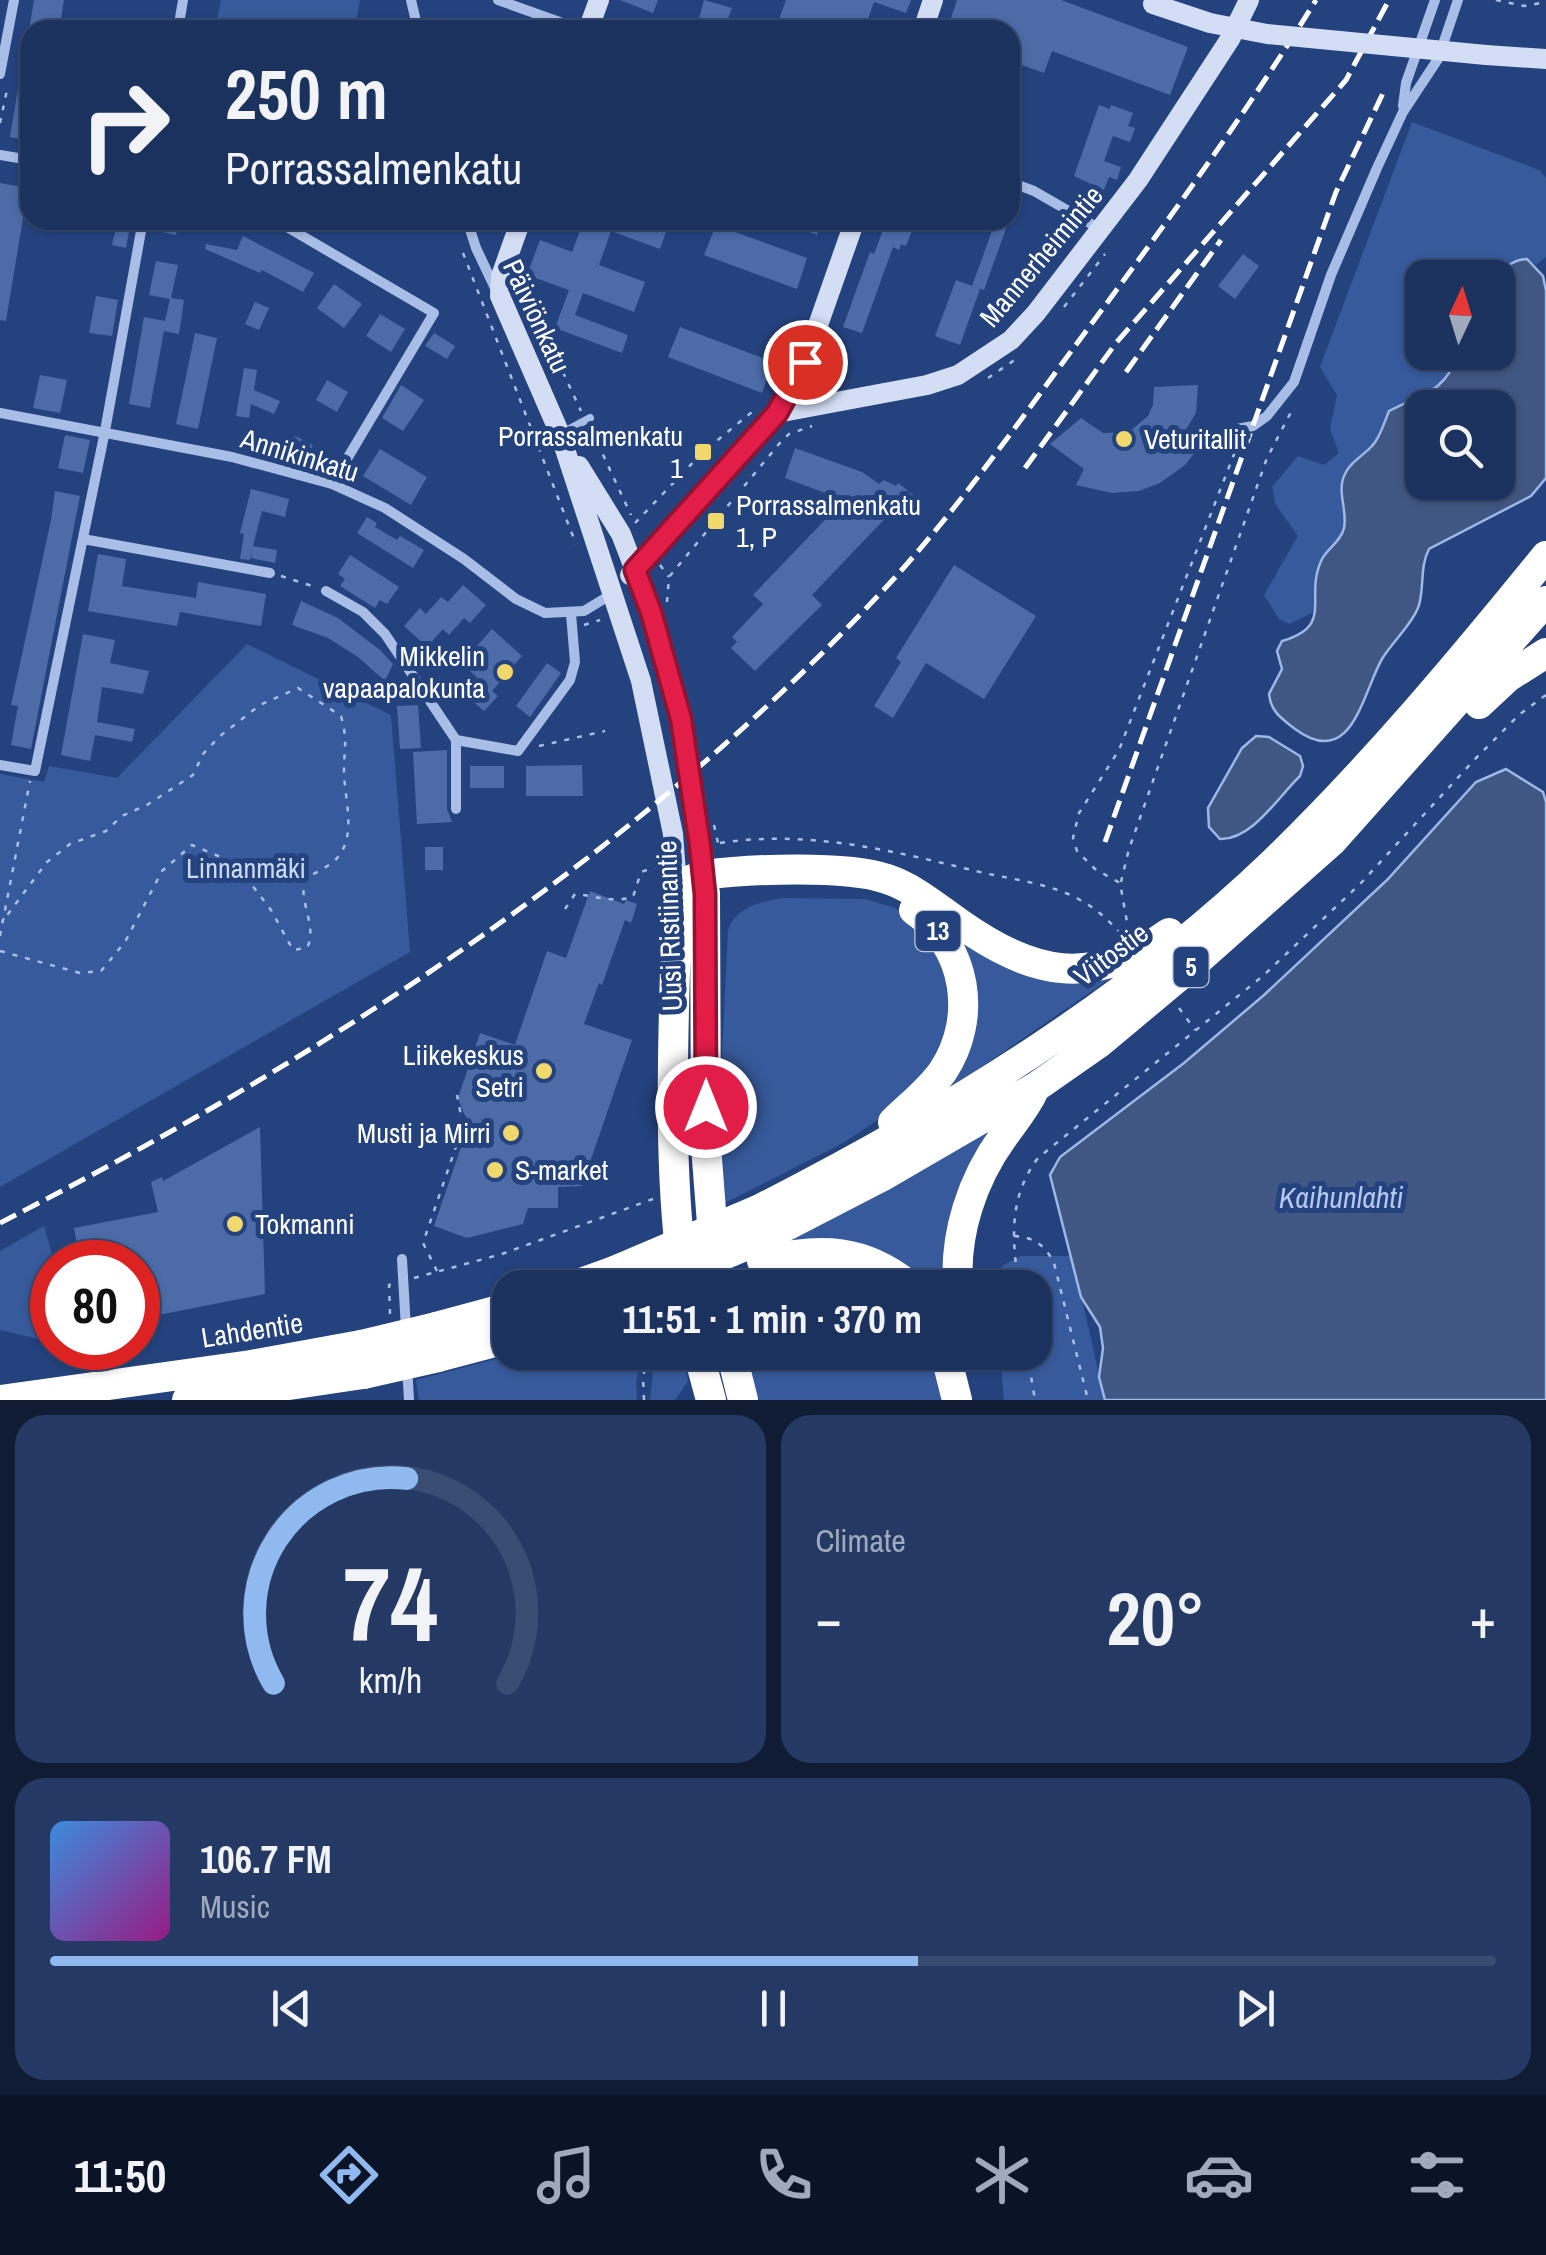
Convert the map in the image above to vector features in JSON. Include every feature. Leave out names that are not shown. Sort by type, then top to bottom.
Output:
[{"type":"highway","name":"Viitostie","points":[[618,1270],[761,1236],[884,1143],[1034,1051],[1131,982],[1272,863],[1396,736],[1546,556]]},
{"type":"highway","name":"Viitostie","points":[[686,1270],[881,1177],[1036,1087],[1099,1043],[1284,886],[1363,810],[1546,601]]},
{"type":"highway","points":[[1363,810],[1408,780],[1475,706],[1546,653]]},
{"type":"highway","points":[[686,880],[805,870],[862,873],[914,892],[1022,961],[1050,969],[1076,969],[1105,964],[1164,937],[1215,898],[1272,863]]},
{"type":"highway","name":"13","points":[[686,880],[857,888],[904,904],[939,932],[960,972],[964,998],[959,1036],[942,1073],[894,1120],[884,1143]]},
{"type":"highway","name":"Uusi Ristiinantie","points":[[682,1270],[674,1149],[686,880]]},
{"type":"highway","name":"Uusi Ristiinantie","points":[[686,880],[716,1270]]},
{"type":"highway","points":[[959,1270],[960,1239],[971,1196],[986,1164],[1024,1111],[1036,1087]]},
{"type":"highway","points":[[711,1270],[761,1236],[784,1256],[839,1253],[866,1258],[892,1270]]},
{"type":"highway","name":"Lahdentie","points":[[427,1348],[492,1316]]},
{"type":"highway","name":"Lahdentie","points":[[187,1400],[362,1359],[492,1340]]},
{"type":"highway","name":"Lahdentie","points":[[1,1400],[251,1365],[362,1359]]},
{"type":"highway","points":[[703,1370],[711,1400]]},
{"type":"highway","points":[[736,1370],[743,1400]]},
{"type":"highway","points":[[950,1370],[957,1400]]},
{"type":"highway","points":[[969,1370],[973,1400]]},
{"type":"street","points":[[0,74],[14,0]]},
{"type":"street","points":[[498,0],[556,20]]},
{"type":"street","name":"Mannerheimintie","points":[[777,413],[927,385],[958,375],[1011,340],[1101,230],[1230,39],[1249,0]]},
{"type":"street","points":[[1403,112],[1406,83],[1435,0]]},
{"type":"street","points":[[1238,429],[1253,426],[1275,409],[1294,382],[1332,275],[1403,112],[1438,60],[1458,0]]},
{"type":"street","points":[[1148,2],[1210,23],[1267,34],[1546,60]]},
{"type":"street","points":[[1020,185],[1101,230]]},
{"type":"street","points":[[0,765],[35,771],[141,230]]},
{"type":"street","points":[[291,230],[434,313],[332,484]]},
{"type":"street","name":"Päiviönkatu","points":[[470,230],[560,434],[612,594]]},
{"type":"street","points":[[500,296],[500,276],[518,230]]},
{"type":"street","points":[[456,740],[518,751],[570,680],[574,662],[572,614],[596,606],[612,594],[777,413],[805,362],[851,230]]},
{"type":"street","name":"Annikinkatu","points":[[0,413],[232,457],[332,484],[386,508],[516,600],[545,613],[572,614]]},
{"type":"street","name":"Päiviönkatu","points":[[560,434],[620,534],[635,570]]},
{"type":"street","points":[[83,539],[270,573]]},
{"type":"street","name":"Uusi Ristiinantie","points":[[635,570],[681,719],[686,880]]},
{"type":"street","points":[[326,591],[363,612],[386,634],[456,740],[456,809]]},
{"type":"street","name":"Uusi Ristiinantie","points":[[612,594],[641,681],[686,880]]},
{"type":"street","points":[[402,1259],[406,1340]]},
{"type":"street","points":[[409,1400],[427,1348]]},
{"type":"lane","points":[[560,434],[588,419]]},
{"type":"path","points":[[1496,0],[1524,6],[1546,2]]},
{"type":"path","points":[[476,248],[463,253],[578,547]]},
{"type":"path","points":[[510,252],[521,256],[518,276],[635,524],[703,452],[752,412]]},
{"type":"path","points":[[718,844],[739,840],[836,841],[1049,888],[1092,908],[1131,944],[1120,884],[1129,849],[1267,458],[1290,414],[1294,382]]},
{"type":"path","points":[[1120,884],[1095,869],[1076,850],[1073,838],[1079,813],[1119,750],[1238,429]]},
{"type":"path","points":[[652,552],[668,577],[779,444]]},
{"type":"path","points":[[270,573],[326,591]]},
{"type":"path","points":[[0,951],[80,973],[101,971],[125,942],[162,871],[192,845],[235,863],[271,910],[293,950],[307,948],[311,940],[302,890],[305,879],[337,859],[346,844],[348,802],[344,772],[348,738],[341,716],[298,688],[260,705],[203,754],[194,775],[122,816],[106,831],[70,844],[47,862],[2,922]]},
{"type":"path","points":[[1017,1270],[1012,1236],[1017,1199],[1038,1158],[1264,975],[1361,882],[1520,714],[1546,696]]},
{"type":"path","points":[[518,751],[605,731]]},
{"type":"path","points":[[0,936],[35,771]]},
{"type":"path","points":[[565,909],[574,894],[614,903],[633,897],[641,872],[686,880]]},
{"type":"path","points":[[0,896],[6,903]]},
{"type":"path","points":[[1175,1003],[1196,1031]]},
{"type":"path","points":[[438,1272],[424,1243],[463,1126],[456,1095]]},
{"type":"path","points":[[390,1323],[388,1285],[502,1254],[660,1197]]},
{"type":"path","points":[[1012,1236],[1038,1242],[1054,1263],[1088,1400]]},
{"type":"path","points":[[644,1400],[645,1370]]},
{"type":"path","points":[[1030,1370],[1035,1400]]},
{"type":"green space","points":[[221,0],[360,0],[356,20],[217,20]]},
{"type":"green space","points":[[1412,122],[1539,170],[1546,178],[1546,257],[1536,265],[1527,259],[1515,263],[1405,260],[1405,370],[1451,370],[1431,390],[1405,390],[1405,403],[1389,411],[1375,444],[1350,466],[1342,506],[1346,523],[1341,536],[1323,556],[1317,574],[1314,612],[1289,624],[1279,619],[1264,595],[1298,536],[1276,505],[1272,487],[1298,456],[1324,465],[1339,453],[1330,429],[1337,395],[1320,367]]},
{"type":"green space","name":"Linnanmäki","points":[[247,644],[391,715],[410,952],[0,1187],[0,774],[44,782],[49,766],[117,778]]},
{"type":"green space","points":[[781,898],[865,899],[895,908],[911,918],[950,975],[947,1043],[898,1104],[872,1124],[843,1143],[721,1205],[719,1120],[728,930],[742,911]]},
{"type":"green space","points":[[946,932],[1121,971],[941,1095],[951,1072]]},
{"type":"green space","points":[[993,1125],[954,1270],[869,1270],[791,1246],[790,1240],[879,1195]]},
{"type":"green space","points":[[44,1226],[48,1240],[30,1240],[30,1337],[0,1330],[0,1251]]},
{"type":"green space","points":[[1021,1256],[1072,1256],[1105,1400],[1004,1400],[1001,1370],[1052,1370],[1052,1270],[1001,1270]]},
{"type":"green space","points":[[833,1261],[856,1270],[762,1270]]},
{"type":"green space","points":[[492,1360],[492,1370],[638,1370],[637,1400],[419,1400],[416,1380]]},
{"type":"green space","points":[[653,1370],[686,1370],[688,1381],[675,1400],[650,1400]]},
{"type":"green space","points":[[749,1370],[939,1370],[947,1400],[759,1400]]},
{"type":"water","points":[[1527,259],[1543,276],[1546,291],[1546,478],[1531,496],[1429,549],[1418,608],[1382,659],[1352,723],[1330,741],[1314,739],[1281,718],[1272,706],[1269,694],[1282,669],[1277,651],[1282,641],[1308,627],[1313,618],[1317,573],[1344,528],[1345,474],[1375,443],[1389,411],[1405,403],[1405,500],[1515,500],[1515,390],[1431,390],[1451,370],[1515,370],[1515,262]]},
{"type":"water","points":[[1256,736],[1269,737],[1300,756],[1300,776],[1254,825],[1243,833],[1220,839],[1209,827],[1208,808],[1242,748]]},
{"type":"water","name":"Kaihunlahti","points":[[1506,769],[1543,792],[1546,802],[1546,1400],[1105,1400],[1099,1377],[1103,1348],[1100,1327],[1081,1297],[1050,1175],[1060,1157],[1184,1063],[1264,995],[1387,880],[1476,782]]},
{"type":"building","points":[[34,0],[64,0],[61,20],[31,20]]},
{"type":"building","points":[[620,0],[658,0],[653,13]]},
{"type":"building","points":[[704,0],[732,8],[728,20],[699,20]]},
{"type":"building","points":[[786,0],[911,0],[906,13],[874,2],[868,20],[779,20]]},
{"type":"building","points":[[957,0],[1061,0],[1188,47],[1170,95],[1052,51],[1044,73],[1020,65],[1020,20],[950,20]]},
{"type":"building","points":[[20,77],[20,139],[10,137]]},
{"type":"building","points":[[1099,105],[1133,113],[1128,126],[1135,128],[1130,142],[1113,136],[1104,161],[1121,167],[1117,180],[1109,177],[1104,190],[1074,176]]},
{"type":"building","points":[[0,183],[20,187],[21,230],[6,321],[0,320]]},
{"type":"building","points":[[129,230],[126,248],[112,245],[115,232],[106,231]]},
{"type":"building","points":[[580,230],[667,230],[660,249],[611,231],[599,265],[645,282],[634,312],[583,293],[575,315],[628,335],[622,353],[555,328],[569,290],[527,275],[540,240],[572,252]]},
{"type":"building","points":[[714,230],[730,230],[807,258],[797,289],[704,255]]},
{"type":"building","points":[[883,230],[912,230],[906,246],[901,244],[899,250],[893,247],[862,333],[843,327],[870,252],[874,254]]},
{"type":"building","points":[[992,230],[1005,230],[984,290],[972,286]]},
{"type":"building","points":[[243,236],[314,273],[303,292],[262,270],[260,273],[205,249],[206,244],[237,250]]},
{"type":"building","points":[[1243,254],[1259,266],[1235,299],[1218,286]]},
{"type":"building","points":[[156,261],[178,265],[171,298],[184,300],[179,334],[164,331],[150,408],[129,404],[144,317],[165,321],[170,299],[149,295]]},
{"type":"building","points":[[956,280],[980,289],[960,345],[935,336]]},
{"type":"building","points":[[334,284],[362,304],[344,328],[317,308]]},
{"type":"building","points":[[96,296],[118,300],[112,336],[89,333]]},
{"type":"building","points":[[255,302],[269,308],[259,330],[245,324]]},
{"type":"building","points":[[380,314],[405,329],[391,352],[366,336]]},
{"type":"building","points":[[680,327],[773,362],[762,393],[668,357]]},
{"type":"building","points":[[195,333],[217,338],[198,429],[176,424]]},
{"type":"building","points":[[434,333],[455,346],[447,359],[425,346]]},
{"type":"building","points":[[244,368],[257,370],[254,390],[280,401],[274,414],[251,404],[249,418],[236,416]]},
{"type":"building","points":[[40,375],[67,380],[60,413],[33,408]]},
{"type":"building","points":[[327,380],[348,392],[337,412],[316,400]]},
{"type":"building","points":[[401,385],[424,400],[403,431],[382,418]]},
{"type":"building","name":"Veturitallit","points":[[1198,385],[1196,413],[1183,434],[1201,445],[1185,465],[1160,483],[1139,491],[1112,493],[1076,485],[1084,469],[1050,444],[1081,418],[1103,433],[1129,432],[1148,416],[1154,387]]},
{"type":"building","points":[[65,435],[90,440],[83,473],[58,468]]},
{"type":"building","points":[[295,436],[313,445],[303,464],[285,454]]},
{"type":"building","points":[[795,448],[862,472],[879,484],[884,480],[896,486],[898,483],[921,501],[908,516],[897,506],[812,595],[822,605],[755,671],[731,648],[737,642],[732,637],[763,604],[753,595],[844,500],[785,478]]},
{"type":"building","points":[[380,449],[427,477],[411,505],[363,476]]},
{"type":"building","points":[[251,489],[289,499],[285,517],[262,511],[253,546],[277,550],[275,563],[251,558],[253,548],[250,560],[240,559],[244,534],[240,533]]},
{"type":"building","points":[[55,491],[80,496],[31,749],[11,745],[18,706],[11,705]]},
{"type":"building","points":[[367,517],[377,523],[375,527],[397,540],[400,536],[424,550],[413,568],[357,533]]},
{"type":"building","points":[[98,554],[126,559],[122,586],[196,598],[198,582],[266,594],[261,626],[180,612],[177,626],[88,611]]},
{"type":"building","points":[[350,555],[399,587],[387,604],[380,600],[375,608],[340,586],[345,579],[338,574]]},
{"type":"building","points":[[954,565],[1036,616],[984,699],[926,663],[893,718],[874,706],[901,662],[896,658]]},
{"type":"building","points":[[463,585],[486,605],[470,623],[464,618],[449,635],[443,629],[427,647],[404,626],[420,608],[426,614],[441,597],[448,602]]},
{"type":"building","points":[[301,601],[338,618],[380,650],[393,664],[385,681],[328,638],[292,625]]},
{"type":"building","points":[[492,629],[522,656],[492,691],[498,696],[484,711],[463,693],[477,677],[461,664]]},
{"type":"building","points":[[83,634],[115,640],[110,663],[149,671],[143,694],[102,687],[97,722],[135,729],[132,742],[95,735],[90,761],[61,755]]},
{"type":"building","points":[[547,663],[561,673],[530,717],[516,706]]},
{"type":"building","points":[[418,705],[421,748],[400,749],[397,706]]},
{"type":"building","points":[[447,750],[447,809],[452,822],[417,824],[413,752]]},
{"type":"building","points":[[582,765],[583,796],[526,796],[526,766]]},
{"type":"building","points":[[470,766],[504,766],[504,788],[470,788]]},
{"type":"building","points":[[425,847],[443,847],[443,870],[425,870]]},
{"type":"building","name":"Liikekeskus Setri","points":[[590,891],[624,904],[626,900],[637,904],[631,923],[625,920],[584,1024],[632,1040],[590,1162],[581,1162],[582,1186],[558,1187],[558,1208],[528,1208],[523,1224],[467,1238],[434,1226],[470,1121],[458,1098],[480,1033],[515,1045],[547,951],[566,958]]},
{"type":"building","points":[[260,1127],[265,1294],[160,1315],[160,1240],[76,1240],[74,1228],[158,1212],[151,1182],[162,1177],[163,1181]]},
{"type":"railway","points":[[0,1223],[241,1091],[473,942],[584,861],[691,774],[793,682],[889,584],[985,467],[1199,176],[1316,0]]},
{"type":"railway","points":[[1025,468],[1116,343],[1346,80],[1389,0]]},
{"type":"railway","points":[[1105,842],[1336,192],[1384,91]]},
{"type":"railway","points":[[1126,372],[1221,240]]},
{"type":"place","name":"Veturitallit","points":[[1124,439]]},
{"type":"place","name":"Porrassalmenkatu 1","points":[[703,452]]},
{"type":"place","name":"Porrassalmenkatu 1, P","points":[[716,521]]},
{"type":"place","name":"Mikkelin vapaapalokunta","points":[[505,672]]},
{"type":"place","name":"Liikekeskus Setri","points":[[544,1071]]},
{"type":"place","name":"Musti ja Mirri","points":[[511,1133]]},
{"type":"place","name":"S-market","points":[[495,1170]]},
{"type":"place","name":"Tokmanni","points":[[235,1224]]},
{"type":"route","points":[[706,1107],[705,894],[700,846],[681,719],[635,570],[777,413],[805,362]]}]
